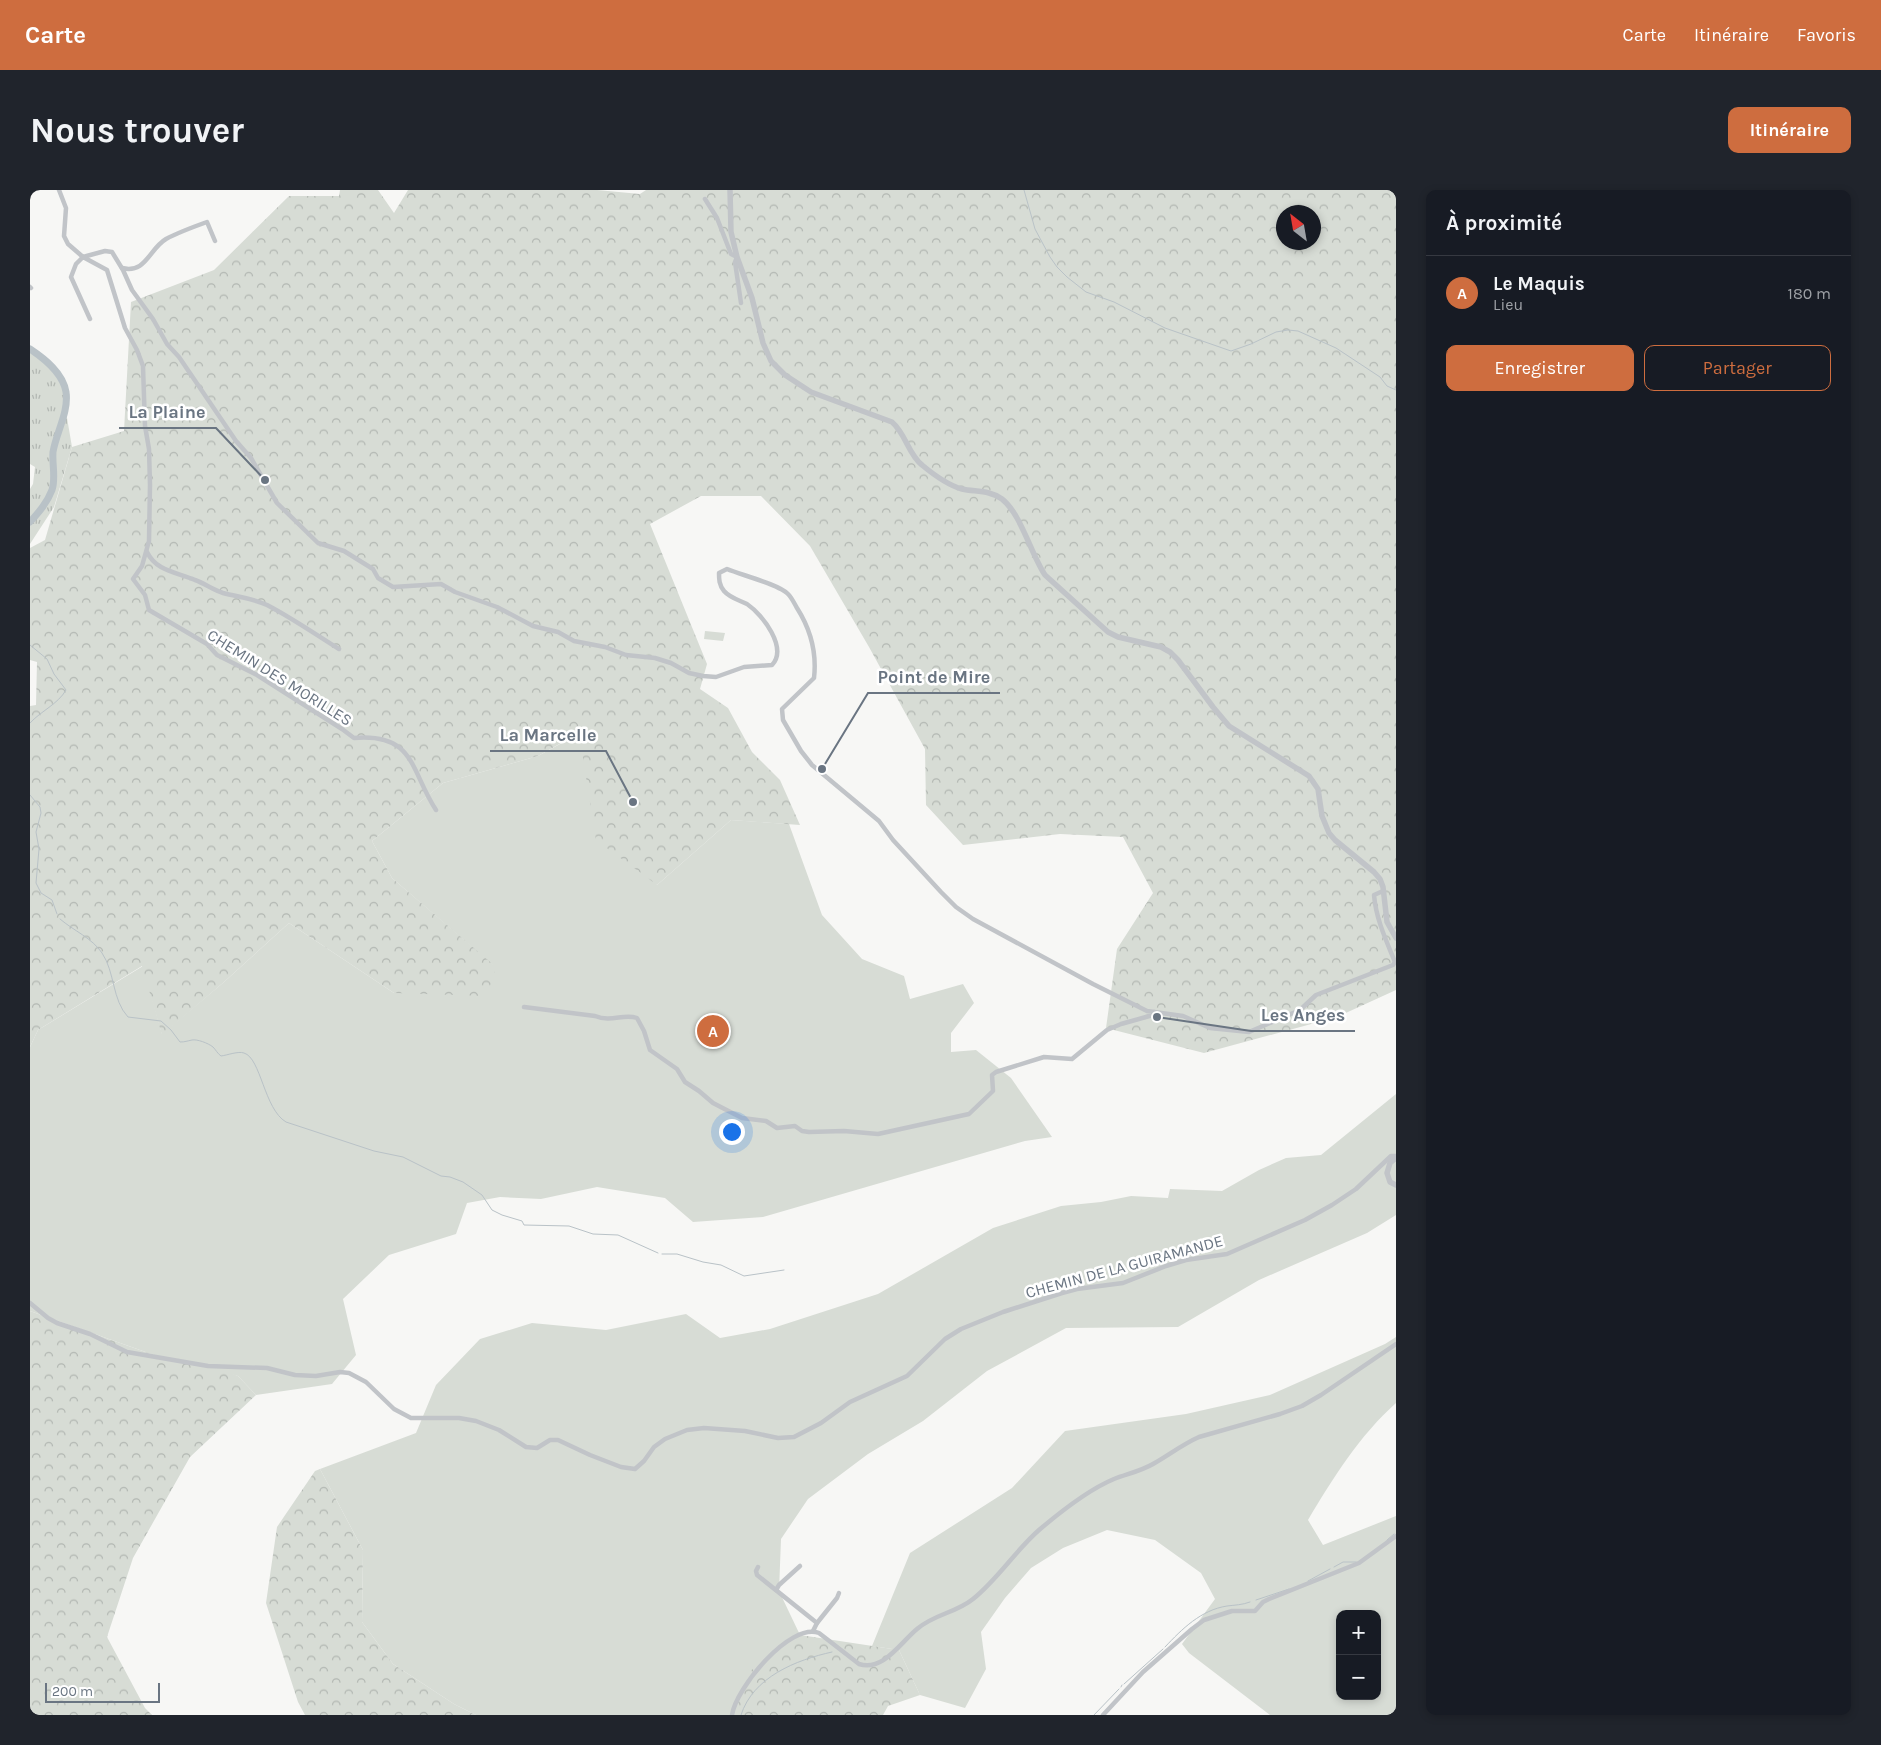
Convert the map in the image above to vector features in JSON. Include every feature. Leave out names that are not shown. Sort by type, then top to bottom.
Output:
[{"type":"street","points":[[59,190],[66,208],[64,236],[68,244],[82,257],[107,270],[125,328],[143,366],[145,426],[149,449],[150,485],[149,541],[147,552],[152,561],[160,568],[195,580],[220,592],[244,596],[265,604],[339,650]]},
{"type":"street","points":[[730,190],[731,232],[737,257],[752,298],[766,352],[777,368],[793,381],[816,394],[892,422],[899,428],[916,459],[944,481],[959,488],[989,492],[1003,500],[1014,514],[1045,575],[1100,626],[1118,637],[1151,644],[1170,652],[1229,726],[1309,776],[1318,789],[1322,816],[1329,833],[1342,847],[1380,879],[1387,922],[1396,938]]},
{"type":"street","points":[[705,199],[717,218],[731,254],[737,257]]},
{"type":"street","points":[[122,268],[137,267],[164,240],[207,222],[215,241]]},
{"type":"street","points":[[90,319],[71,277],[76,264],[82,257],[105,251],[112,252],[132,290],[153,319],[167,344],[179,357],[236,441],[251,458],[277,503],[318,543],[344,551],[373,570],[378,578],[393,587],[441,584],[455,592],[497,607],[533,626],[558,632],[574,640],[605,647],[626,655],[655,658],[671,663],[689,673],[716,677],[744,667],[772,665],[777,660],[778,652],[776,641],[769,628],[751,608],[723,590],[719,581],[719,572],[727,569],[768,584],[788,594],[803,616],[812,637],[816,665],[814,678],[782,708],[783,720],[801,751],[812,765],[879,821],[956,907],[973,919],[1147,1011],[1183,1016],[1210,1028],[1249,1032],[1300,1010],[1316,995],[1393,965],[1396,962],[1381,929],[1375,908],[1374,895],[1383,890]]},
{"type":"street","points":[[737,257],[735,262],[741,303]]},
{"type":"street","name":"CHEMIN DES MORILLES","points":[[147,552],[133,582],[145,595],[149,610],[207,644],[217,656],[257,675],[354,738],[374,738],[400,749],[412,760],[436,810]]},
{"type":"street","points":[[524,1007],[595,1016],[605,1020],[628,1016],[637,1018],[644,1031],[650,1050],[677,1069],[685,1082],[699,1090],[713,1103],[742,1118],[766,1121],[777,1128],[795,1126],[802,1131],[809,1132],[844,1131],[872,1135],[970,1114],[993,1091],[992,1075],[996,1072],[1044,1057],[1072,1059],[1107,1030],[1153,1015],[1154,1012]]},
{"type":"street","name":"CHEMIN DE LA GUIRAMANDE","points":[[30,1303],[57,1323],[90,1334],[127,1352],[208,1366],[267,1368],[295,1375],[316,1376],[340,1372],[349,1373],[366,1382],[394,1409],[411,1418],[459,1418],[476,1421],[499,1430],[526,1447],[537,1448],[550,1440],[558,1440],[621,1467],[634,1469],[644,1461],[654,1447],[665,1439],[687,1430],[704,1428],[746,1431],[778,1438],[794,1437],[821,1423],[850,1402],[907,1376],[945,1339],[961,1329],[1003,1312],[1062,1293],[1077,1289],[1123,1283],[1186,1260],[1227,1254],[1322,1211],[1349,1194],[1391,1156],[1396,1157]]},
{"type":"street","points":[[1386,1173],[1390,1163],[1396,1157]]},
{"type":"street","points":[[1376,1169],[1386,1173],[1390,1182],[1396,1184]]},
{"type":"street","points":[[732,1715],[740,1693],[755,1671],[793,1637],[807,1631],[819,1633],[859,1664],[864,1666],[875,1665],[886,1658],[925,1622],[957,1610],[969,1603],[1040,1530],[1098,1488],[1114,1479],[1152,1465],[1189,1441],[1302,1406],[1396,1344]]},
{"type":"street","points":[[1103,1715],[1143,1672],[1204,1620],[1232,1611],[1254,1611],[1269,1599],[1359,1563],[1396,1536]]},
{"type":"street","points":[[776,1590],[800,1566]]},
{"type":"street","points":[[758,1567],[757,1575],[817,1623]]},
{"type":"street","points":[[813,1631],[839,1593]]},
{"type":"green space","points":[[340,190],[378,190],[394,213],[408,190],[597,190],[640,194],[646,190],[1396,190],[1396,990],[1337,1017],[1204,1053],[1106,1028],[1117,949],[1153,893],[1123,837],[1060,834],[963,845],[926,805],[925,749],[869,647],[810,546],[761,496],[701,496],[650,524],[707,664],[700,689],[728,708],[752,752],[780,780],[800,825],[731,820],[657,885],[596,840],[579,733],[538,756],[443,783],[372,841],[392,878],[496,967],[487,996],[394,993],[289,923],[162,1035],[142,966],[38,1030],[30,1047],[30,706],[36,705],[37,662],[30,660],[30,548],[45,540],[72,447],[124,431],[131,302],[214,270],[289,196],[339,196]]},
{"type":"green space","points":[[30,349],[49,363],[66,392],[65,406],[72,447],[54,507],[30,544],[30,489],[33,484],[35,467],[30,464]]},
{"type":"green space","points":[[705,631],[725,633],[723,641],[704,639]]},
{"type":"green space","points":[[580,733],[657,885],[731,820],[789,824],[822,915],[862,959],[904,976],[910,999],[963,984],[974,1003],[951,1033],[951,1052],[976,1050],[1011,1078],[1052,1137],[1025,1141],[763,1217],[693,1222],[665,1198],[597,1187],[541,1199],[500,1197],[467,1203],[456,1234],[389,1255],[343,1299],[356,1355],[332,1384],[256,1395],[238,1376],[154,1355],[30,1311],[30,1047],[38,1030],[143,966],[162,1034],[224,982],[289,923],[394,993],[495,967],[392,878],[372,841],[443,783],[538,756]]},
{"type":"green space","points":[[1396,1094],[1396,1215],[1367,1233],[1259,1280],[1178,1327],[1066,1328],[987,1371],[923,1421],[868,1454],[808,1499],[781,1539],[779,1591],[800,1635],[731,1715],[476,1715],[454,1704],[393,1664],[362,1622],[363,1550],[320,1469],[416,1433],[436,1385],[480,1339],[532,1323],[606,1330],[686,1314],[720,1338],[770,1329],[878,1294],[993,1228],[1061,1206],[1101,1202],[1131,1196],[1168,1198],[1170,1189],[1222,1191],[1259,1170],[1286,1158],[1321,1155]]},
{"type":"green space","points":[[30,1311],[154,1355],[212,1366],[238,1376],[256,1395],[190,1457],[133,1558],[107,1637],[145,1708],[152,1715],[30,1715]]},
{"type":"green space","points":[[1396,1337],[1396,1403],[1359,1443],[1337,1473],[1308,1520],[1323,1545],[1396,1516],[1396,1715],[1270,1715],[1189,1653],[1182,1644],[1215,1599],[1201,1573],[1155,1540],[1107,1530],[1063,1548],[1031,1568],[1005,1598],[981,1632],[986,1669],[965,1708],[920,1695],[899,1650],[872,1646],[910,1553],[1012,1488],[1065,1431],[1186,1414],[1270,1395],[1385,1344]]},
{"type":"green space","points":[[320,1469],[363,1550],[362,1622],[393,1664],[454,1704],[476,1715],[305,1715],[298,1702],[266,1603],[277,1527],[315,1471]]},
{"type":"green space","points":[[800,1635],[899,1650],[920,1695],[888,1706],[883,1715],[731,1715],[750,1671]]},
{"type":"waterway","points":[[1024,190],[1035,229],[1050,257],[1067,277],[1086,292],[1114,302],[1165,328],[1231,351],[1276,332],[1298,331],[1336,348],[1380,377],[1387,386],[1396,390]]},
{"type":"waterway","points":[[30,349],[47,362],[57,373],[66,392],[66,407],[53,452],[54,481],[52,490],[40,511],[30,522]]},
{"type":"waterway","points":[[30,645],[47,659],[54,674],[66,690],[59,699],[30,723]]},
{"type":"waterway","points":[[30,795],[40,807],[41,813],[36,832],[39,849],[36,883],[41,893],[52,900],[57,914]]},
{"type":"waterway","points":[[60,919],[88,939],[102,953],[119,1002],[128,1017],[161,1021],[180,1042],[194,1040],[208,1044],[221,1056],[244,1053],[255,1064],[273,1106],[279,1116],[286,1122],[374,1151],[403,1157],[441,1176],[463,1182],[482,1195],[492,1210],[522,1221],[524,1225],[569,1226],[593,1234],[618,1235],[658,1253]]},
{"type":"waterway","points":[[662,1254],[677,1254],[721,1265],[744,1276],[784,1270]]},
{"type":"waterway","points":[[1387,1540],[1394,1534]]},
{"type":"waterway","points":[[1334,1567],[1343,1562],[1356,1562]]},
{"type":"waterway","points":[[1308,1581],[1330,1569]]},
{"type":"waterway","points":[[1256,1600],[1289,1589]]},
{"type":"waterway","points":[[1165,1647],[1185,1627],[1200,1616],[1218,1608],[1250,1602]]},
{"type":"waterway","points":[[1124,1684],[1163,1649]]},
{"type":"waterway","points":[[741,1715],[755,1690],[766,1680],[791,1665],[832,1652]]},
{"type":"waterway","points":[[1094,1715],[1119,1689]]},
{"type":"place","name":"La Plaine","points":[[265,480]]},
{"type":"place","name":"Point de Mire","points":[[822,769]]},
{"type":"place","name":"La Marcelle","points":[[633,802]]},
{"type":"place","name":"Les Anges","points":[[1157,1017]]},
{"type":"place","name":"Le Maquis","points":[[713,1031]]}]
